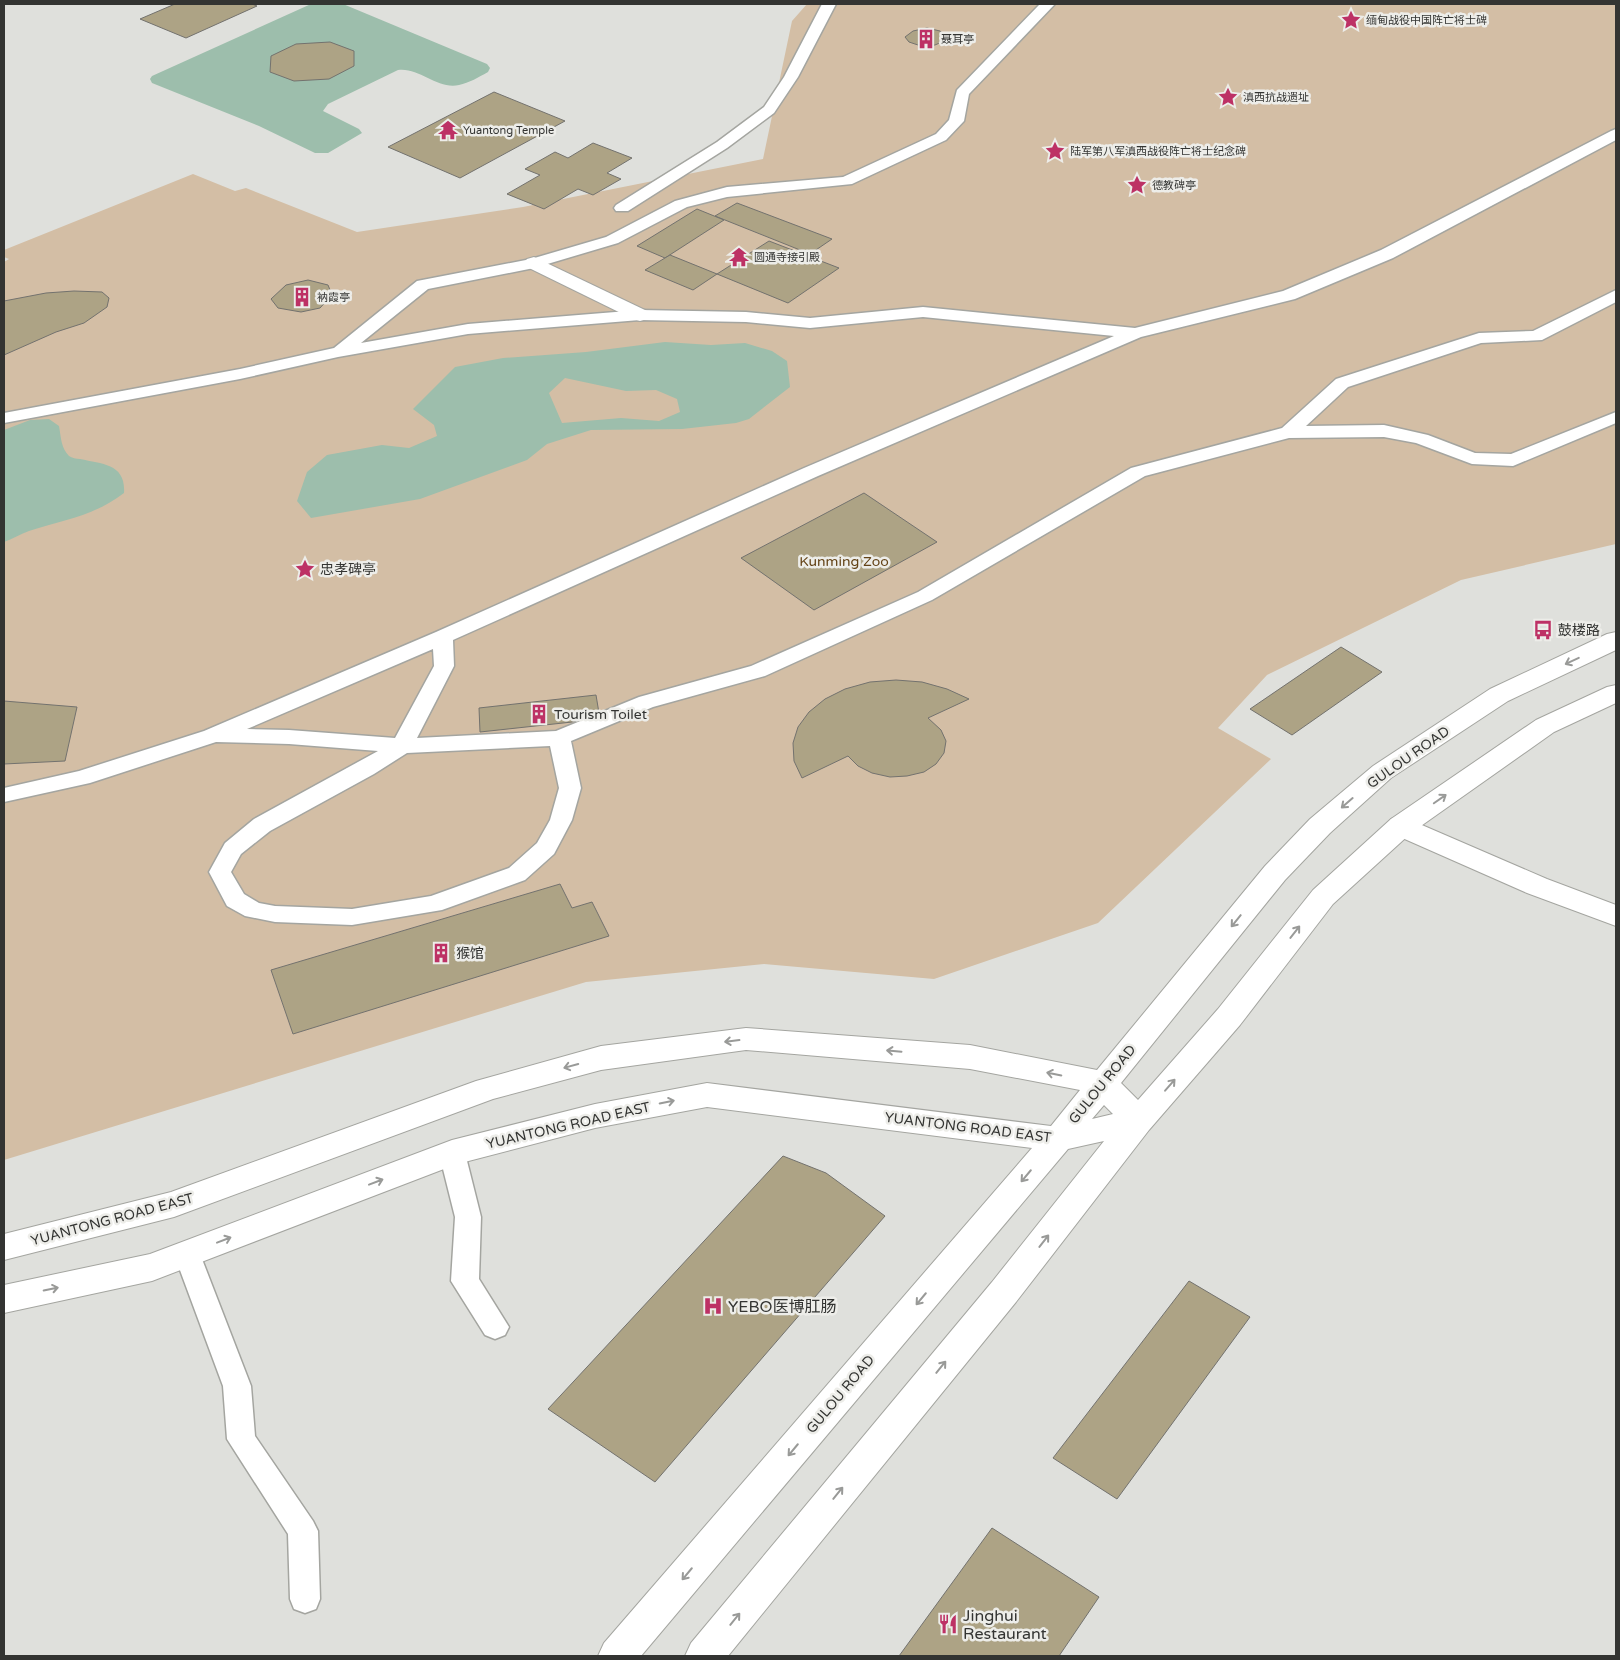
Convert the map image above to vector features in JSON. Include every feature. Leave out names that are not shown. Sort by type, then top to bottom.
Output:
[{"type":"main road","points":[[534,263],[640,315]]},
{"type":"main road","name":"GULOU ROAD","points":[[617,1656],[1058,1139],[1275,873],[1320,826],[1382,772],[1499,695],[1616,640]]},
{"type":"main road","points":[[704,1656],[998,1300],[1138,1121],[1229,1017],[1322,897],[1401,826],[1545,726],[1616,693]]},
{"type":"main road","points":[[1401,826],[1538,886],[1616,916]]},
{"type":"main road","name":"YUANTONG ROAD EAST","points":[[4,1247],[174,1204],[487,1089],[601,1058],[746,1039],[970,1057],[1102,1083]]},
{"type":"main road","points":[[1102,1083],[1138,1121]]},
{"type":"main road","name":"YUANTONG ROAD EAST","points":[[4,1299],[152,1267],[452,1153],[595,1116],[706,1095],[1058,1139],[1138,1121]]},
{"type":"lane","points":[[622,208],[722,145],[769,110],[791,77],[829,4]]},
{"type":"lane","points":[[338,352],[423,286],[534,263],[612,240],[681,204],[727,192],[846,180],[941,137],[956,121],[962,94],[1048,4]]},
{"type":"lane","points":[[4,795],[82,778],[212,736],[444,637],[811,472],[1135,333],[1289,295],[1387,254],[1616,134]]},
{"type":"lane","points":[[1289,432],[1342,383],[1479,338],[1536,336],[1616,295]]},
{"type":"lane","points":[[4,418],[240,374],[338,352],[468,329],[640,315],[746,317],[810,322],[923,312],[1135,333]]},
{"type":"lane","points":[[212,736],[289,737],[402,746],[559,738],[646,702],[758,671],[925,596],[1138,472],[1289,432],[1384,431],[1421,439],[1472,458],[1513,460],[1616,417]]},
{"type":"lane","points":[[444,637],[444,666],[402,746],[366,769],[262,825],[233,849],[220,872],[235,900],[253,910],[275,914],[352,917],[434,904],[518,874],[546,848],[562,820],[570,788],[559,738]]},
{"type":"lane","points":[[452,1153],[468,1217],[465,1281],[495,1327]]},
{"type":"lane","points":[[187,1254],[237,1386],[241,1439],[302,1531],[305,1599]]},
{"type":"green space","name":"Kunming Zoo","points":[[807,4],[1616,4],[1616,544],[1461,580],[1267,675],[1218,728],[1271,759],[1098,923],[934,979],[764,964],[586,982],[4,1160],[4,262],[9,259],[4,257],[4,250],[193,174],[235,191],[246,188],[357,232],[523,207],[763,159],[792,21]]},
{"type":"shaded area","points":[[311,4],[343,4],[487,64],[490,68],[488,72],[470,81],[451,86],[413,72],[398,70],[328,104],[323,111],[359,129],[362,133],[328,153],[315,153],[259,126],[152,83],[150,79],[152,76]]},
{"type":"shaded area","points":[[665,342],[711,345],[745,343],[772,351],[787,361],[790,387],[749,419],[736,423],[682,429],[591,430],[547,444],[527,460],[420,499],[311,518],[297,501],[307,472],[327,455],[382,445],[409,448],[437,436],[434,425],[413,409],[455,367],[503,358],[586,352]],"holes":[[[565,378],[626,391],[656,390],[677,399],[680,412],[659,421],[621,418],[562,423],[549,393]]]},
{"type":"shaded area","points":[[49,419],[59,426],[63,446],[69,456],[105,464],[117,471],[124,483],[124,493],[89,512],[29,531],[4,542],[4,430],[30,420]]},
{"type":"building","points":[[175,4],[252,4],[257,6],[186,38],[140,19]]},
{"type":"building","name":"聂耳亭","points":[[927,28],[940,31],[945,35],[944,41],[935,45],[921,46],[909,42],[905,37],[913,31]]},
{"type":"building","points":[[330,42],[354,51],[354,66],[329,79],[294,81],[270,72],[271,56],[296,44]]},
{"type":"building","points":[[494,92],[565,121],[460,178],[388,147]]},
{"type":"building","points":[[593,143],[632,158],[607,173],[621,179],[593,195],[578,189],[544,209],[507,194],[540,175],[525,169],[555,152],[568,158]]},
{"type":"building","points":[[737,203],[832,239],[810,254],[715,216]]},
{"type":"building","points":[[697,209],[724,220],[665,258],[637,246]]},
{"type":"building","points":[[769,241],[839,268],[788,303],[717,274]]},
{"type":"building","points":[[670,255],[717,274],[693,290],[645,270]]},
{"type":"building","name":"衲霞亭","points":[[308,280],[328,285],[332,295],[320,308],[301,312],[278,308],[271,299],[286,285]]},
{"type":"building","points":[[102,292],[109,298],[107,307],[84,323],[56,332],[4,355],[4,301],[46,293]]},
{"type":"building","points":[[864,493],[937,542],[814,610],[741,558]]},
{"type":"building","points":[[1341,647],[1382,672],[1292,735],[1250,709]]},
{"type":"building","points":[[896,680],[922,682],[947,689],[969,699],[928,718],[941,730],[946,741],[944,753],[936,764],[924,772],[890,777],[872,773],[858,766],[848,756],[802,778],[794,761],[793,743],[798,727],[809,712],[825,699],[845,689],[870,682]]},
{"type":"building","name":"Tourism Toilet","points":[[596,695],[600,719],[480,732],[479,708]]},
{"type":"building","points":[[4,701],[77,707],[65,761],[4,764]]},
{"type":"building","name":"猴馆","points":[[560,884],[572,908],[592,902],[609,936],[293,1034],[271,970]]},
{"type":"building","points":[[783,1156],[826,1173],[885,1216],[655,1482],[548,1409]]},
{"type":"building","points":[[1189,1281],[1250,1317],[1117,1499],[1053,1458]]},
{"type":"building","points":[[992,1528],[1099,1597],[1059,1656],[899,1656]]},
{"type":"place","name":"缅甸战役中国阵亡将士碑","points":[[1351,20]]},
{"type":"place","name":"聂耳亭","points":[[926,39]]},
{"type":"place","name":"滇西抗战遗址","points":[[1228,97]]},
{"type":"place","name":"Yuantong Temple","points":[[448,130]]},
{"type":"place","name":"陆军第八军滇西战役阵亡将士纪念碑","points":[[1055,151]]},
{"type":"place","name":"德教碑亭","points":[[1137,185]]},
{"type":"place","name":"圆通寺接引殿","points":[[739,257]]},
{"type":"place","name":"衲霞亭","points":[[302,297]]},
{"type":"place","name":"忠孝碑亭","points":[[305,569]]},
{"type":"place","name":"鼓楼路","points":[[1543,630]]},
{"type":"place","name":"Tourism Toilet","points":[[539,714]]},
{"type":"place","name":"猴馆","points":[[441,953]]},
{"type":"place","name":"YEBO医博肛肠","points":[[713,1306]]},
{"type":"place","name":"Jinghui Restaurant","points":[[948,1624]]}]
